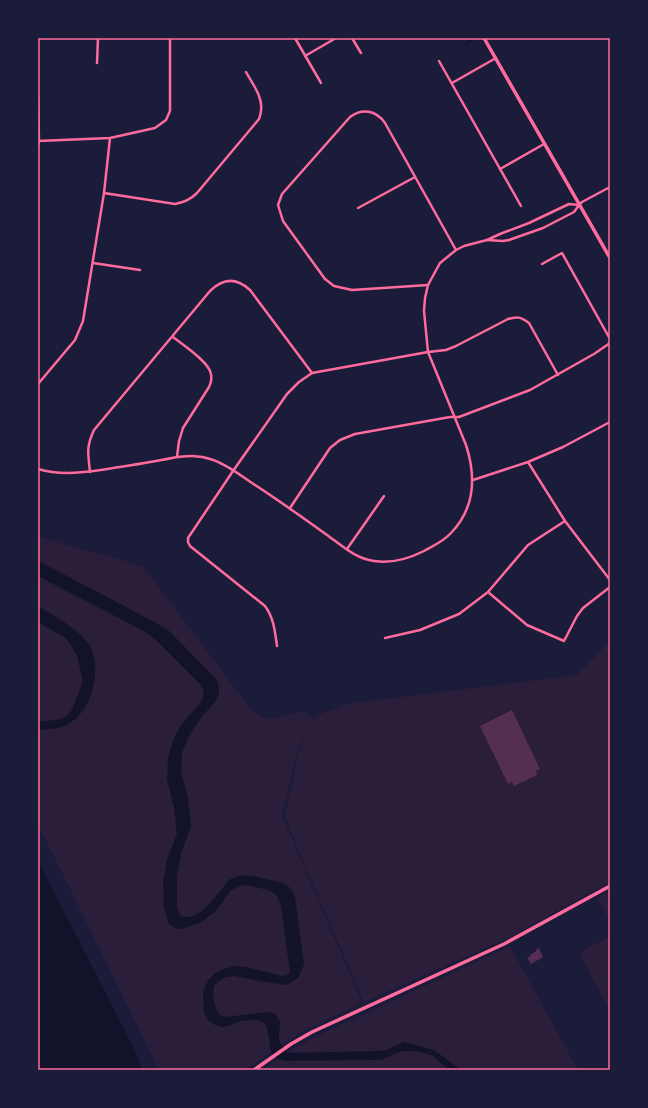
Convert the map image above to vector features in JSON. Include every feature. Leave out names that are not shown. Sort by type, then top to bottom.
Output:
[{"type":"street","points":[[97,63],[98,38]]},
{"type":"street","points":[[38,141],[110,138],[155,128],[166,120],[170,111],[170,38]]},
{"type":"street","points":[[295,38],[321,83]]},
{"type":"street","points":[[305,56],[336,38]]},
{"type":"street","points":[[352,38],[361,53]]},
{"type":"street","points":[[484,38],[610,258]]},
{"type":"street","points":[[452,83],[496,58]]},
{"type":"street","points":[[439,61],[521,206]]},
{"type":"street","points":[[104,193],[175,204],[191,199],[259,119],[262,109],[260,101],[257,92],[246,72]]},
{"type":"street","points":[[38,97],[38,146]]},
{"type":"street","points":[[428,285],[352,290],[334,286],[325,279],[284,221],[278,205],[282,194],[344,123],[362,111],[375,113],[382,119],[456,250]]},
{"type":"street","points":[[38,384],[75,340],[83,321],[104,193],[110,138]]},
{"type":"street","points":[[500,169],[544,144]]},
{"type":"street","points":[[358,208],[415,177]]},
{"type":"street","points":[[38,469],[54,473],[90,472],[177,457],[190,456],[212,459],[290,508],[347,549],[361,557],[374,561],[391,562],[402,560],[434,546],[458,526],[465,513],[470,498],[473,480],[471,461],[466,445],[428,352],[424,311],[428,285],[440,263],[456,250],[464,246],[487,240],[539,219],[569,204],[579,204],[610,187]]},
{"type":"street","points":[[487,240],[503,241],[532,233],[574,212],[579,204]]},
{"type":"street","points":[[542,264],[562,253],[610,339]]},
{"type":"street","points":[[93,263],[140,270]]},
{"type":"street","points":[[90,472],[88,453],[89,441],[94,430],[214,287],[223,282],[234,280],[240,282],[250,290],[312,374]]},
{"type":"street","points":[[277,646],[273,619],[270,612],[265,606],[190,546],[188,538],[287,394],[299,382],[312,374],[428,352],[446,350],[515,316],[522,318],[529,323],[558,375]]},
{"type":"street","points":[[173,336],[208,366],[212,380],[183,428],[179,441],[177,457]]},
{"type":"street","points":[[290,508],[330,448],[340,440],[355,434],[450,417],[459,417],[524,393],[558,375],[610,343]]},
{"type":"street","points":[[473,480],[528,462],[563,447],[610,422]]},
{"type":"street","points":[[528,462],[565,521],[610,580]]},
{"type":"street","points":[[347,549],[384,496]]},
{"type":"street","points":[[385,638],[420,630],[465,610],[488,592],[528,545],[565,521]]},
{"type":"street","points":[[488,592],[527,625],[564,641],[577,616],[584,608],[610,587]]},
{"type":"street","points":[[254,1070],[291,1044],[312,1032],[504,944],[610,886]]},
{"type":"shaded area","points":[[38,534],[43,538],[143,566],[253,712],[265,718],[277,718],[303,711],[312,717],[312,721],[298,748],[282,815],[362,1003],[310,1028],[281,1045],[279,1041],[280,1021],[269,1012],[226,1017],[220,1015],[213,997],[213,990],[214,985],[225,977],[234,976],[265,982],[298,978],[304,964],[283,883],[245,875],[228,882],[206,908],[200,912],[187,918],[181,916],[177,909],[177,876],[181,853],[191,826],[188,799],[181,772],[182,752],[191,732],[203,715],[215,702],[219,694],[218,683],[215,678],[169,631],[38,561]]},
{"type":"shaded area","points":[[38,561],[169,631],[215,678],[218,683],[219,694],[215,702],[203,715],[191,732],[182,752],[181,772],[188,799],[191,826],[181,853],[177,876],[177,909],[181,916],[187,917],[197,914],[211,902],[228,881],[238,876],[253,876],[285,884],[291,889],[295,897],[304,964],[298,978],[287,985],[234,976],[225,977],[214,985],[213,993],[215,1007],[219,1015],[226,1017],[269,1012],[275,1014],[280,1021],[280,1042],[288,1053],[380,1051],[404,1042],[434,1050],[461,1070],[449,1070],[432,1055],[415,1051],[402,1051],[381,1060],[287,1061],[276,1058],[271,1052],[267,1026],[262,1021],[240,1021],[223,1027],[215,1025],[208,1020],[204,1013],[203,991],[209,979],[214,974],[234,966],[246,967],[282,976],[287,975],[290,972],[281,905],[277,896],[269,890],[247,885],[240,886],[230,891],[215,912],[201,922],[185,928],[177,929],[169,924],[164,908],[163,883],[167,860],[177,834],[174,807],[167,779],[168,759],[173,740],[185,720],[203,700],[204,690],[201,685],[155,639],[144,631],[38,576]]},
{"type":"shaded area","points":[[38,576],[144,631],[155,639],[201,685],[203,692],[202,698],[195,709],[167,779],[174,807],[177,834],[167,860],[177,929],[185,928],[201,922],[215,912],[230,891],[240,886],[247,885],[269,890],[277,896],[281,905],[290,972],[287,975],[282,976],[246,967],[214,974],[204,1013],[231,1025],[245,1020],[255,1019],[264,1022],[267,1026],[271,1052],[245,1070],[159,1070],[38,824],[38,730],[58,728],[67,725],[95,662],[91,647],[77,631],[38,607]]},
{"type":"shaded area","points":[[38,607],[60,619],[75,630],[87,642],[94,657],[95,679],[88,701],[83,711],[76,719],[61,727],[38,730],[38,722],[56,720],[65,717],[72,710],[83,681],[77,655],[66,638],[38,622]]},
{"type":"shaded area","points":[[38,622],[66,638],[77,655],[83,681],[72,710],[65,717],[56,720],[38,722]]},
{"type":"shaded area","points":[[610,641],[610,882],[513,936],[364,1002],[285,816],[299,750],[314,717],[346,704],[577,675]]},
{"type":"shaded area","points":[[38,860],[137,1055],[142,1070],[38,1070]]},
{"type":"shaded area","points":[[610,891],[610,921],[597,898]]},
{"type":"shaded area","points":[[610,936],[610,1011],[579,953]]},
{"type":"shaded area","points":[[510,946],[578,1070],[461,1070],[434,1050],[404,1042],[380,1051],[288,1053],[294,1048],[313,1038]]},
{"type":"shaded area","points":[[402,1051],[415,1051],[432,1055],[449,1070],[262,1070],[277,1059],[287,1061],[396,1053]]},
{"type":"building","points":[[512,710],[540,769],[536,771],[537,775],[514,786],[512,782],[508,784],[480,726]]},
{"type":"building","points":[[539,948],[543,957],[531,964],[527,958]]},
{"type":"waterway","points":[[466,43],[477,38]]}]
